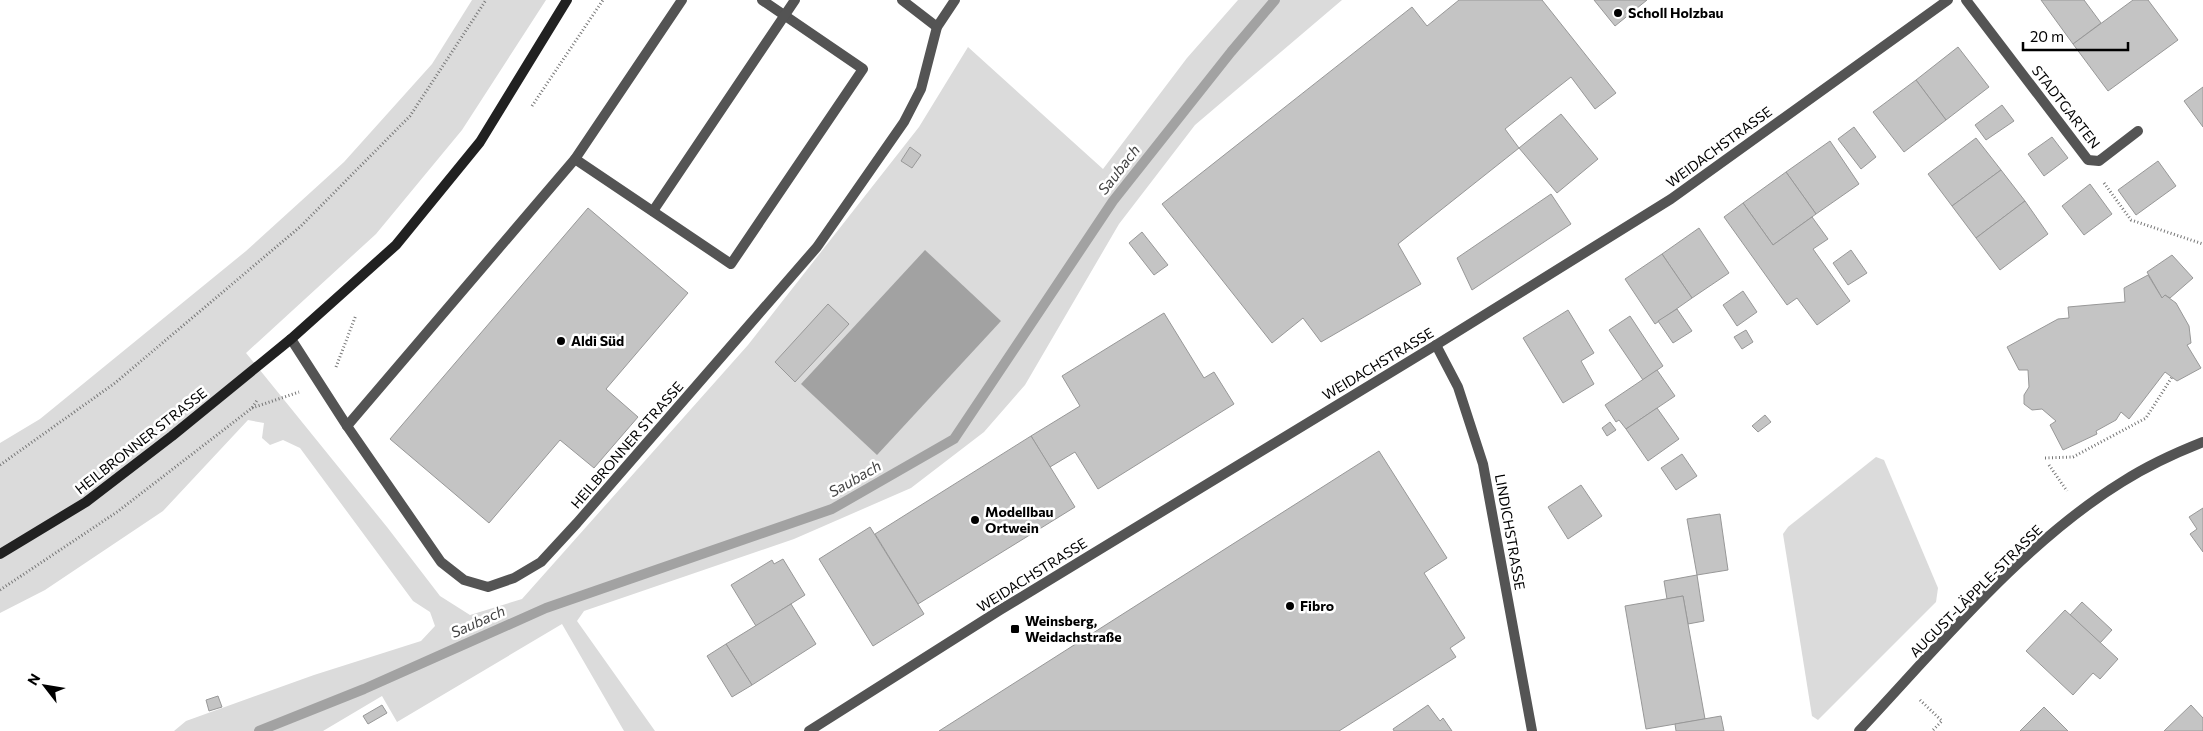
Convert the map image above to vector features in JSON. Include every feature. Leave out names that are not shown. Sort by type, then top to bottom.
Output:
[{"type":"street","name":"HEILBRONNER STRASSE","points":[[0,554],[86,502],[172,436],[291,339],[402,238],[480,142],[568,0]]},
{"type":"street","points":[[347,426],[575,159],[682,0]]},
{"type":"street","points":[[575,159],[731,264],[863,69],[762,0]]},
{"type":"street","points":[[653,211],[795,0]]},
{"type":"street","points":[[902,0],[937,27]]},
{"type":"street","name":"HEILBRONNER STRASSE","points":[[291,339],[347,426],[441,562],[464,580],[488,586],[514,578],[541,562],[577,523],[817,247],[904,122],[921,90],[937,27],[955,0]]},
{"type":"street","name":"WEIDACHSTRASSE","points":[[809,731],[1051,579],[1436,345],[1671,199],[1948,0]]},
{"type":"street","name":"STADTGARTEN","points":[[1966,0],[2088,160],[2098,161],[2138,131]]},
{"type":"street","name":"LINDICHSTRASSE","points":[[1436,345],[1458,386],[1483,464],[1532,731]]},
{"type":"street","name":"AUGUST-LÄPPLE-STRASSE","points":[[1858,731],[2033,549],[2080,510],[2129,478],[2166,457],[2203,442]]},
{"type":"path","points":[[0,465],[115,383],[301,226],[410,116],[486,0]]},
{"type":"path","points":[[2098,161],[2096,173],[2131,220],[2203,244]]},
{"type":"path","points":[[2045,458],[2073,457],[2146,418],[2172,377]]},
{"type":"path","points":[[2049,464],[2080,510]]},
{"type":"path","points":[[1903,684],[1942,721],[1932,731]]},
{"type":"shaded area","points":[[472,0],[546,0],[462,130],[376,234],[246,353],[387,527],[440,596],[470,615],[522,599],[748,345],[919,127],[968,47],[1103,169],[1187,58],[1238,0],[1342,0],[1195,125],[1119,224],[1025,385],[984,432],[911,488],[794,539],[584,611],[577,621],[655,731],[624,731],[562,624],[397,722],[382,696],[323,731],[174,731],[186,721],[314,675],[421,641],[435,626],[430,612],[413,601],[300,448],[283,440],[270,445],[262,438],[264,423],[248,420],[163,511],[45,590],[0,613],[0,443],[40,419],[246,251],[344,162],[432,64]]},
{"type":"shaded area","points":[[925,250],[1001,321],[877,455],[801,384]]},
{"type":"shaded area","points":[[1876,457],[1884,460],[1938,588],[1936,602],[1818,720],[1812,716],[1783,534],[1788,527]]},
{"type":"building","points":[[1459,0],[1542,0],[1616,93],[1595,109],[1571,77],[1505,129],[1519,148],[1398,244],[1421,284],[1321,342],[1303,318],[1272,343],[1162,204],[1412,7],[1427,26]]},
{"type":"building","name":"Scholl Holzbau","points":[[1594,0],[1647,0],[1615,26]]},
{"type":"building","points":[[2041,0],[2084,0],[2101,23],[2073,44]]},
{"type":"building","points":[[2133,0],[2148,0],[2178,40],[2108,91],[2073,44]]},
{"type":"building","points":[[1958,47],[1989,87],[1946,120],[1916,80]]},
{"type":"building","points":[[1916,80],[1946,120],[1904,152],[1873,112]]},
{"type":"building","points":[[2203,87],[2203,127],[2184,101]]},
{"type":"building","points":[[2002,105],[2014,121],[1986,140],[1975,125]]},
{"type":"building","points":[[1561,114],[1598,159],[1557,193],[1519,148]]},
{"type":"building","points":[[1854,127],[1876,157],[1861,169],[1838,139]]},
{"type":"building","points":[[2052,137],[2068,158],[2044,176],[2028,154]]},
{"type":"building","points":[[1976,138],[2001,170],[1952,206],[1928,174]]},
{"type":"building","points":[[1830,141],[1859,184],[1816,214],[1786,172]]},
{"type":"building","points":[[910,147],[921,155],[912,168],[901,161]]},
{"type":"building","points":[[2158,161],[2176,186],[2136,215],[2118,190]]},
{"type":"building","points":[[2001,170],[2025,201],[1976,238],[1952,206]]},
{"type":"building","points":[[1786,172],[1816,214],[1773,245],[1743,203]]},
{"type":"building","points":[[2090,184],[2112,214],[2084,235],[2062,206]]},
{"type":"building","points":[[1551,194],[1571,224],[1472,290],[1457,258]]},
{"type":"building","points":[[2025,201],[2048,234],[2000,270],[1976,238]]},
{"type":"building","points":[[1743,203],[1773,245],[1812,217],[1828,239],[1813,249],[1850,301],[1817,325],[1797,298],[1787,305],[1724,217]]},
{"type":"building","name":"Aldi Süd","points":[[588,208],[688,293],[606,389],[638,417],[594,468],[560,440],[489,523],[390,439]]},
{"type":"building","points":[[1699,228],[1729,273],[1692,298],[1662,254]]},
{"type":"building","points":[[1142,232],[1168,265],[1154,275],[1129,243]]},
{"type":"building","points":[[1851,250],[1867,273],[1848,285],[1833,263]]},
{"type":"building","points":[[1662,254],[1692,298],[1655,324],[1625,279]]},
{"type":"building","points":[[2172,255],[2193,278],[2170,298],[2165,295],[2162,298],[2147,272]]},
{"type":"building","points":[[2148,275],[2162,298],[2165,295],[2176,303],[2189,326],[2191,343],[2187,345],[2201,368],[2177,381],[2165,372],[2129,419],[2121,412],[2116,420],[2096,431],[2097,434],[2063,450],[2050,425],[2056,421],[2042,409],[2032,410],[2024,404],[2024,395],[2029,387],[2028,370],[2019,370],[2007,347],[2058,319],[2069,318],[2068,307],[2125,302],[2124,288]]},
{"type":"building","points":[[1743,291],[1757,312],[1737,326],[1723,305]]},
{"type":"building","points":[[828,304],[849,324],[795,382],[775,362]]},
{"type":"building","points":[[1677,309],[1692,331],[1673,343],[1658,321]]},
{"type":"building","points":[[1568,310],[1594,353],[1581,361],[1594,384],[1563,403],[1523,338]]},
{"type":"building","points":[[1164,313],[1204,378],[1214,372],[1234,404],[1098,489],[1075,452],[1050,467],[1031,436],[1080,406],[1062,376]]},
{"type":"building","points":[[1630,316],[1663,366],[1643,380],[1609,330]]},
{"type":"building","points":[[1746,330],[1753,342],[1742,349],[1734,337]]},
{"type":"building","points":[[1657,370],[1675,396],[1626,429],[1619,420],[1616,422],[1605,405]]},
{"type":"building","points":[[1657,408],[1679,439],[1648,461],[1626,429]]},
{"type":"building","points":[[1765,415],[1771,422],[1758,432],[1752,426]]},
{"type":"building","points":[[1610,422],[1616,430],[1607,436],[1602,428]]},
{"type":"building","name":"Modellbau Ortwein","points":[[1031,436],[1075,507],[918,604],[875,534]]},
{"type":"building","name":"Fibro","points":[[1379,451],[1447,558],[1424,573],[1465,638],[1450,648],[1456,657],[1339,731],[939,731]]},
{"type":"building","points":[[1682,454],[1697,476],[1676,490],[1661,468]]},
{"type":"building","points":[[1581,485],[1602,516],[1568,539],[1548,507]]},
{"type":"building","points":[[2203,508],[2203,552],[2190,534],[2197,529],[2189,517]]},
{"type":"building","points":[[1720,514],[1728,570],[1697,575],[1687,519]]},
{"type":"building","points":[[870,527],[924,614],[873,646],[819,559]]},
{"type":"building","points":[[783,559],[805,595],[756,626],[731,585],[772,560],[774,564]]},
{"type":"building","points":[[1697,575],[1704,621],[1688,624],[1683,596],[1667,599],[1664,581]]},
{"type":"building","points":[[1683,596],[1705,719],[1646,729],[1625,606]]},
{"type":"building","points":[[2082,602],[2112,630],[2100,643],[2070,615]]},
{"type":"building","points":[[791,604],[816,644],[752,685],[726,644]]},
{"type":"building","points":[[2065,610],[2118,659],[2100,679],[2093,673],[2073,695],[2026,651]]},
{"type":"building","points":[[726,644],[752,685],[732,697],[707,656]]},
{"type":"building","points":[[218,696],[222,707],[209,711],[206,700]]},
{"type":"building","points":[[382,705],[387,713],[368,724],[363,716]]},
{"type":"building","points":[[1428,705],[1440,721],[1443,718],[1452,731],[1394,731],[1393,729]]},
{"type":"building","points":[[2191,705],[2203,718],[2203,731],[2164,731]]},
{"type":"building","points":[[2044,707],[2068,731],[2020,731]]},
{"type":"building","points":[[1721,716],[1724,731],[1676,731],[1675,724]]},
{"type":"waterway","name":"Saubach","points":[[259,731],[364,689],[546,608],[832,509],[954,439],[1113,201],[1231,52],[1275,0]]},
{"type":"place","name":"Scholl Holzbau","points":[[1618,13]]},
{"type":"place","name":"Aldi Süd","points":[[561,341]]},
{"type":"place","name":"Modellbau Ortwein","points":[[975,520]]},
{"type":"place","name":"Fibro","points":[[1290,606]]},
{"type":"place","name":"Weinsberg, Weidachstraße","points":[[1015,629]]}]
